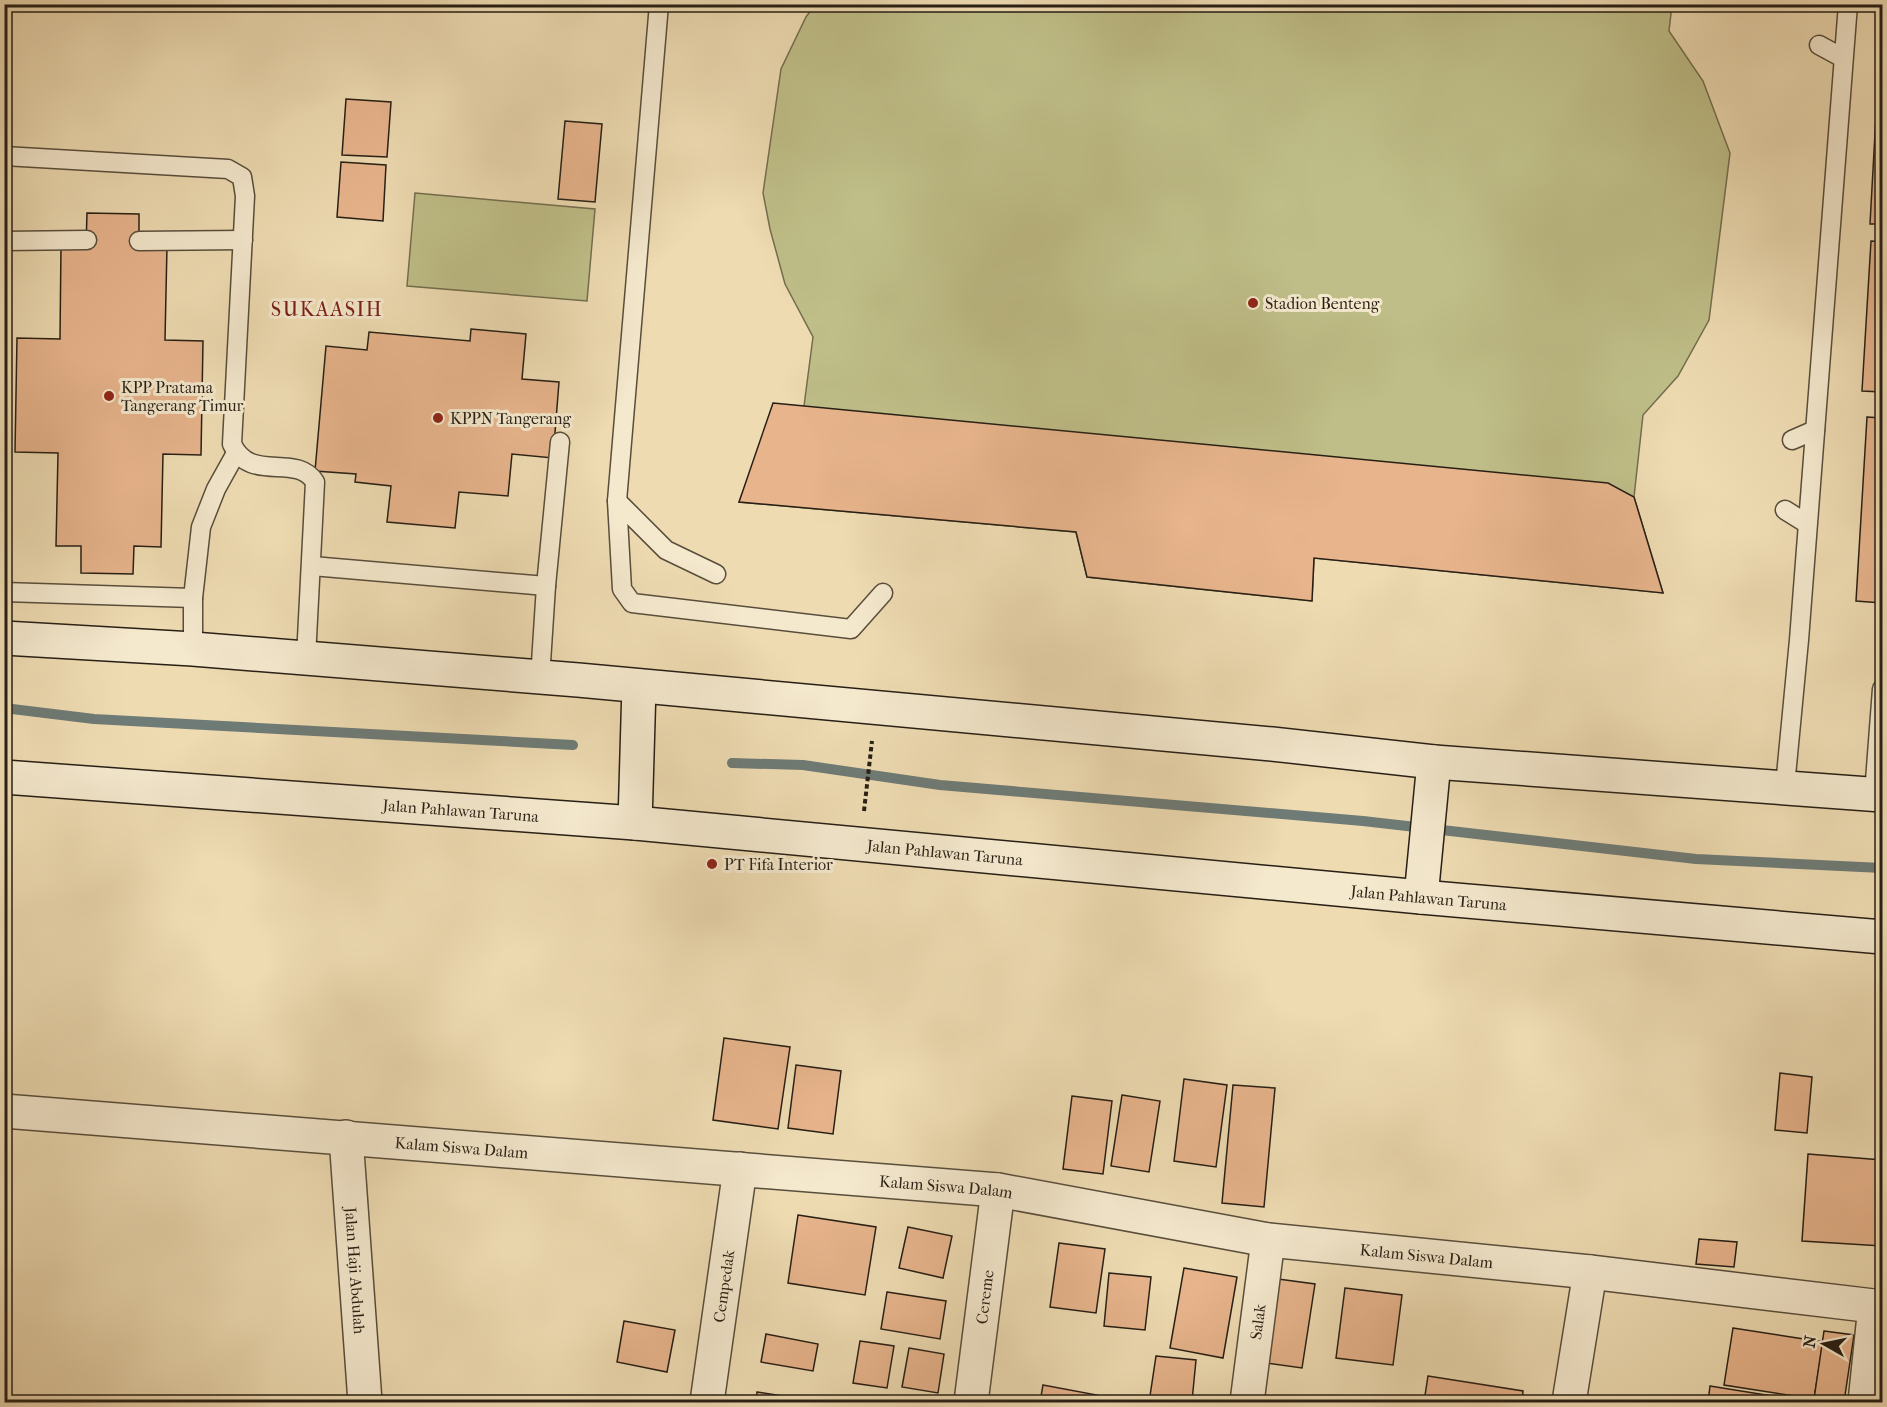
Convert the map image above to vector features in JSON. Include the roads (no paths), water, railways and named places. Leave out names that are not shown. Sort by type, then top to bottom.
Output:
[{"type":"main road","points":[[4,638],[306,658],[1272,744],[1433,777],[1785,786],[1878,795]]},
{"type":"main road","points":[[635,823],[639,686]]},
{"type":"main road","name":"Jalan Pahlawan Taruna","points":[[4,777],[1422,884],[1882,937]]},
{"type":"main road","points":[[1422,884],[1433,777]]},
{"type":"main road","name":"Kalam Siswa Dalam","points":[[4,1111],[998,1190],[1268,1240],[1590,1272],[1879,1306]]},
{"type":"main road","name":"Jalan Haji Abdulah","points":[[346,1137],[365,1402]]},
{"type":"main road","name":"Cempedak","points":[[708,1402],[740,1169]]},
{"type":"main road","name":"Cereme","points":[[971,1402],[998,1190]]},
{"type":"main road","name":"Salak","points":[[1247,1402],[1268,1240]]},
{"type":"main road","points":[[1569,1402],[1590,1272]]},
{"type":"main road","points":[[1865,1402],[1879,1306]]},
{"type":"lane","points":[[659,4],[617,501],[621,589],[632,603],[850,629],[883,593]]},
{"type":"lane","points":[[1785,786],[1799,640],[1806,524],[1848,4]]},
{"type":"lane","points":[[1819,45],[1843,58]]},
{"type":"lane","points":[[4,156],[228,169],[242,177],[244,185],[243,240],[232,444],[236,453],[243,460],[251,464],[296,469],[311,475],[317,488],[306,658]]},
{"type":"lane","points":[[4,241],[87,240]]},
{"type":"lane","points":[[139,241],[243,240]]},
{"type":"lane","points":[[1792,440],[1815,430]]},
{"type":"lane","points":[[540,678],[560,442]]},
{"type":"lane","points":[[193,649],[193,598],[201,527],[216,489],[236,453]]},
{"type":"lane","points":[[617,501],[666,550],[716,574]]},
{"type":"lane","points":[[1785,510],[1806,524]]},
{"type":"lane","points":[[312,566],[546,586]]},
{"type":"lane","points":[[4,592],[193,598]]},
{"type":"lane","points":[[1878,795],[1882,689]]},
{"type":"waterway","points":[[4,708],[94,719],[573,745]]},
{"type":"waterway","points":[[732,763],[803,765],[940,785],[1363,821],[1696,859],[1882,868]]},
{"type":"place","name":"Stadion Benteng","points":[[1253,303]]},
{"type":"place","name":"KPP Pratama Tangerang Timur","points":[[109,396]]},
{"type":"place","name":"KPPN Tangerang","points":[[438,418]]},
{"type":"place","name":"PT Fifa Interior","points":[[712,864]]},
{"type":"district","name":"SUKAASIH","points":[[327,309]]}]
